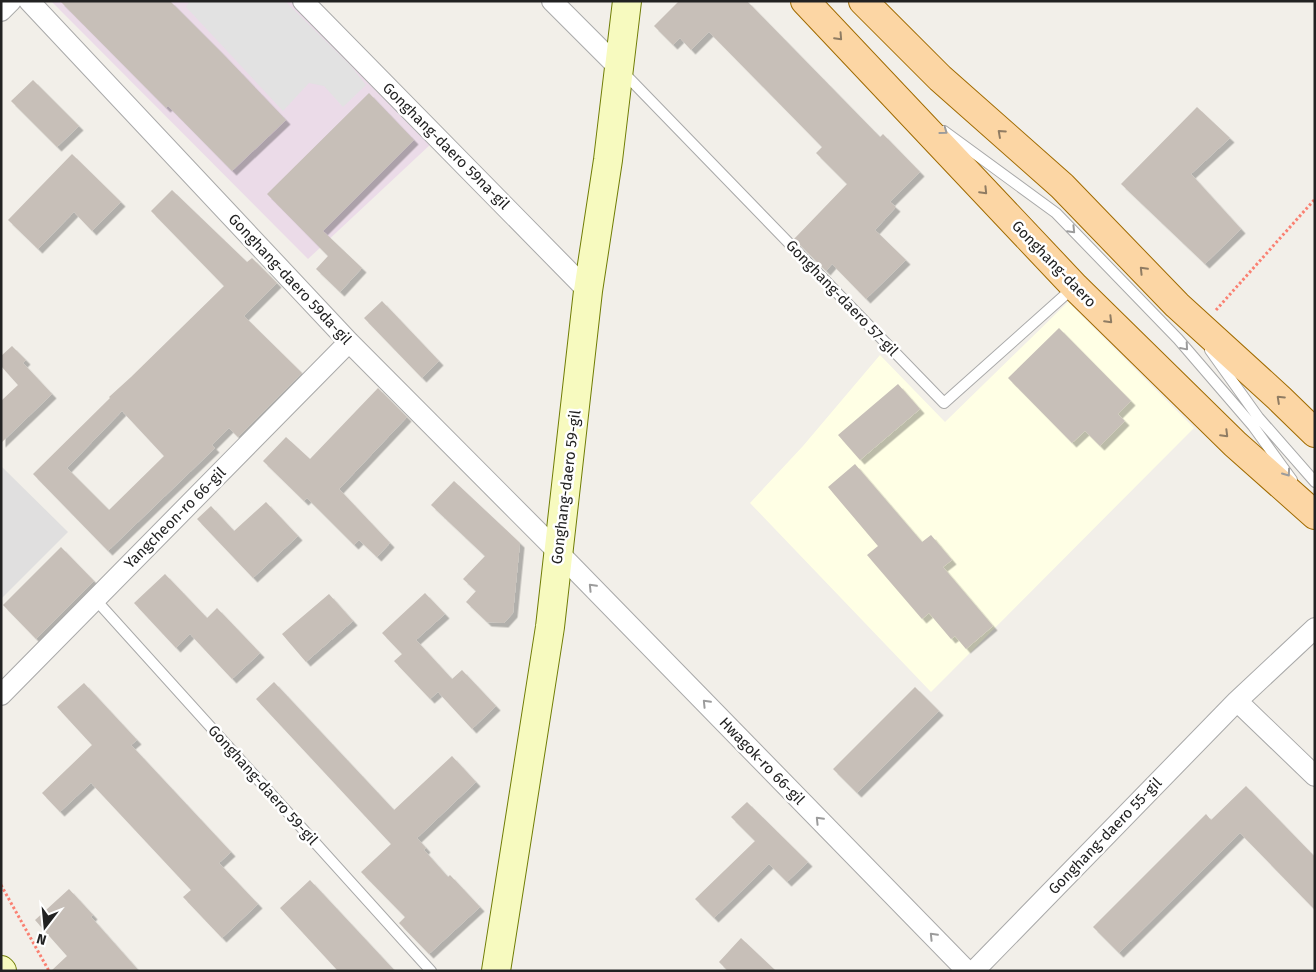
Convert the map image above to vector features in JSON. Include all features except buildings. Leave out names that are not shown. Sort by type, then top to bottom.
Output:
[{"type":"main road","name":"Gonghang-daero 59-gil","points":[[496,971],[550,627],[588,292],[627,1]]},
{"type":"main road","name":"Gonghang-daero","points":[[805,1],[1075,287],[1235,444],[1315,513]]},
{"type":"main road","points":[[864,2],[940,78],[1062,186],[1177,305],[1315,433]]},
{"type":"street","points":[[1,11],[11,1]]},
{"type":"street","name":"Gonghang-daero 59da-gil","points":[[29,1],[349,342],[558,552]]},
{"type":"street","name":"Gonghang-daero 59na-gil","points":[[303,1],[588,292]]},
{"type":"street","points":[[552,1],[619,68]]},
{"type":"street","name":"Yangcheon-ro 66-gil","points":[[1,695],[349,342]]},
{"type":"street","name":"Hwagok-ro 66-gil","points":[[558,552],[967,971]]},
{"type":"street","name":"Gonghang-daero 55-gil","points":[[974,971],[1237,701],[1315,628]]},
{"type":"street","points":[[1237,701],[1315,776]]},
{"type":"lane","name":"Gonghang-daero 57-gil","points":[[619,68],[944,403],[1075,287]]},
{"type":"lane","points":[[890,92],[1056,213],[1178,339],[1253,426],[1315,513]]},
{"type":"lane","points":[[1177,305],[1258,417],[1315,482]]},
{"type":"lane","name":"Gonghang-daero 59-gil","points":[[95,600],[431,971]]},
{"type":"path","points":[[1200,327],[1315,199]]},
{"type":"path","points":[[1,886],[49,971]]},
{"type":"shaded area","points":[[51,1],[293,1],[432,143],[308,259]]},
{"type":"shaded area","points":[[190,1],[285,1],[351,66],[366,85],[343,107],[324,86],[309,83],[283,111],[186,7]]},
{"type":"shaded area","points":[[1068,302],[1194,428],[931,692],[750,503],[803,446],[880,355],[945,422]]},
{"type":"shaded area","points":[[1,466],[68,532],[1,599]]}]
